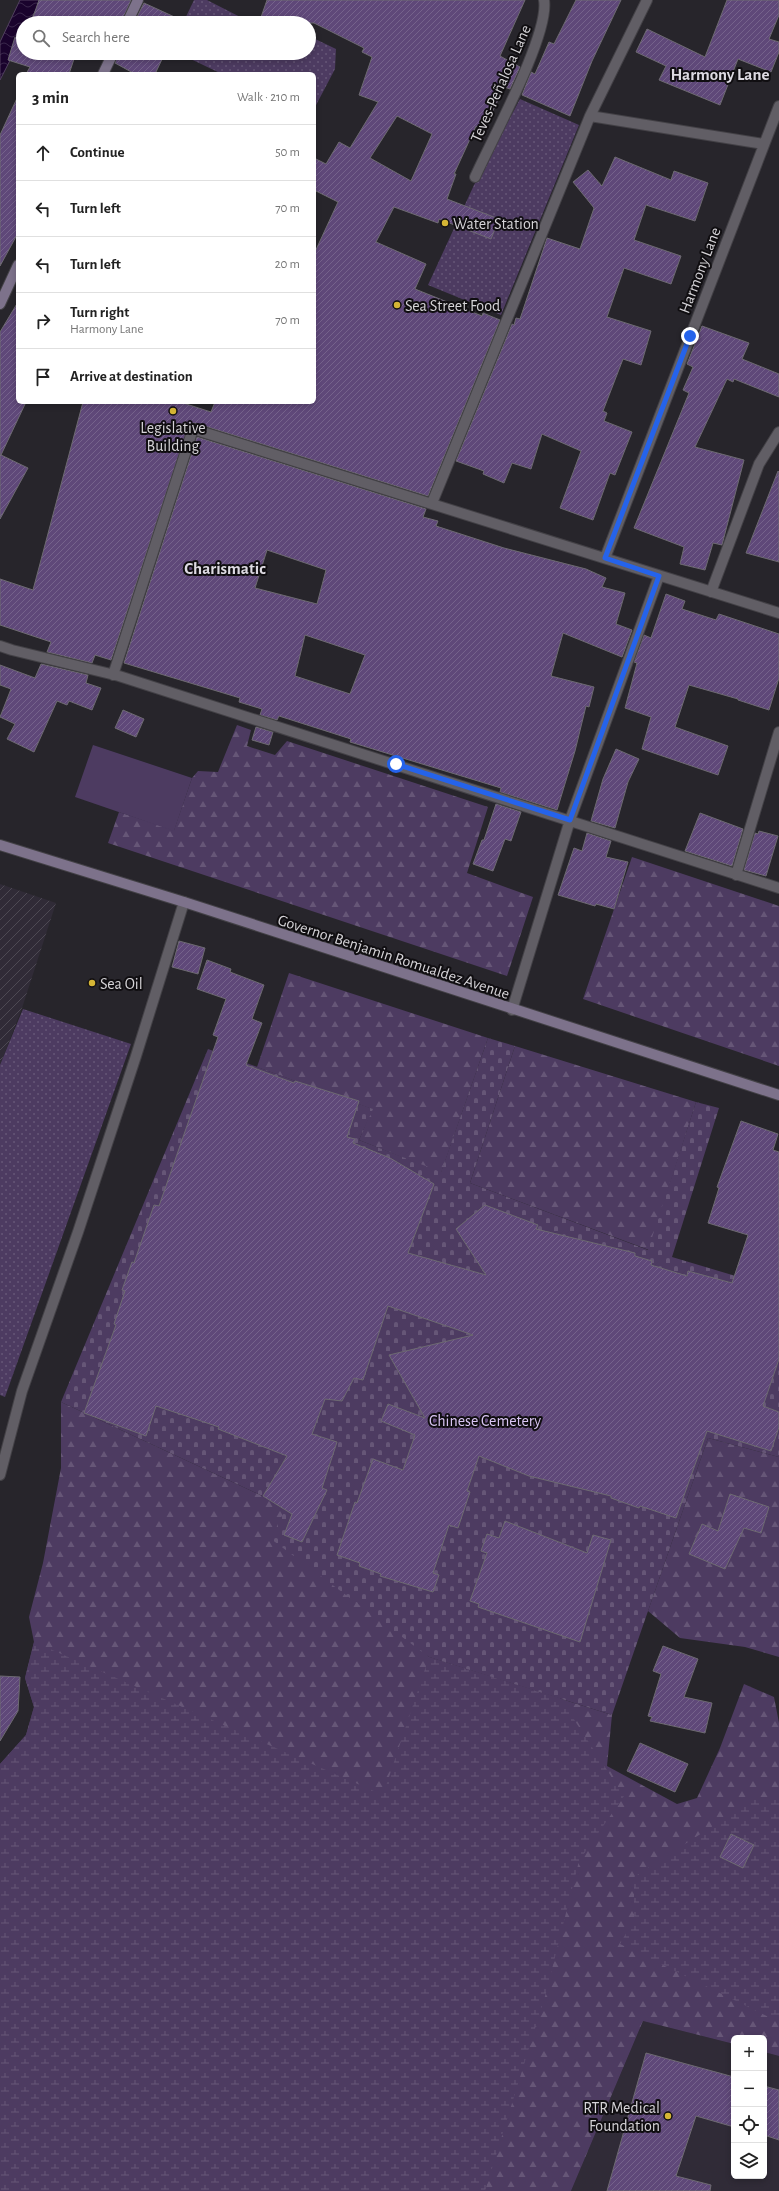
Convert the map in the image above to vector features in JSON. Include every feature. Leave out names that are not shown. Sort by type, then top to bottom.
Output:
[{"type":"main road","points":[[131,16],[138,0]]},
{"type":"main road","points":[[105,72],[110,60]]},
{"type":"main road","points":[[0,304],[16,269]]},
{"type":"main road","name":"Governor Benjamin Romualdez Avenue","points":[[0,845],[184,902],[512,1010],[779,1095]]},
{"type":"street","name":"Teves-Peñalosa Lane","points":[[475,176],[532,55],[544,21],[544,0]]},
{"type":"street","points":[[432,503],[590,116],[647,0]]},
{"type":"street","name":"Harmony Lane","points":[[605,558],[779,106]]},
{"type":"street","points":[[590,116],[764,144]]},
{"type":"street","points":[[113,675],[193,429],[432,503],[779,614]]},
{"type":"street","points":[[711,592],[759,464],[779,432]]},
{"type":"street","points":[[512,1010],[570,820],[659,576]]},
{"type":"street","points":[[0,646],[113,675],[779,888]]},
{"type":"street","points":[[736,875],[779,732]]},
{"type":"street","points":[[0,1475],[22,1391],[78,1232],[136,1056],[184,902]]},
{"type":"shaded area","points":[[0,884],[56,903],[22,1008],[0,1065]]},
{"type":"shaded area","name":"RTR Medical Foundation","points":[[643,2021],[731,2043],[731,2179],[767,2179],[767,2053],[779,2056],[779,2191],[571,2191]]},
{"type":"green space","points":[[194,0],[207,0],[238,16],[186,16]]},
{"type":"green space","points":[[316,39],[336,49],[335,69],[316,105],[316,72],[218,72],[193,60],[316,60]]},
{"type":"green space","points":[[520,99],[579,125],[501,315],[428,285],[474,185]]},
{"type":"green space","points":[[237,725],[251,730],[247,746],[275,755],[287,741],[488,807],[467,873],[533,897],[507,976],[108,843],[119,812],[174,830],[192,778],[198,771],[218,772]]},
{"type":"green space","points":[[93,745],[192,778],[174,831],[75,797]]},
{"type":"green space","points":[[632,857],[779,906],[779,1066],[583,999]]},
{"type":"green space","points":[[289,973],[488,1038],[441,1173],[359,1140],[372,1109],[257,1067]]},
{"type":"green space","points":[[23,1009],[131,1044],[5,1397],[0,1395],[0,1065]]},
{"type":"green space","name":"Chinese Cemetery","points":[[488,1038],[515,1046],[470,1183],[648,1250],[696,1102],[719,1108],[672,1257],[779,1289],[779,1457],[708,1438],[612,1715],[429,1657],[271,1539],[286,1507],[61,1402],[208,1049],[373,1109],[359,1140],[441,1172]]},
{"type":"green space","points":[[515,1046],[696,1102],[649,1250],[470,1183]]},
{"type":"green space","points":[[61,1402],[286,1507],[429,1657],[612,1715],[607,1766],[677,1804],[697,1798],[720,1748],[744,1684],[774,1697],[779,1723],[779,2056],[767,2053],[767,2035],[731,2035],[731,2043],[643,2021],[571,2191],[0,2191],[0,1764],[26,1735],[34,1707],[25,1678],[34,1642],[29,1617],[43,1563],[61,1468]]},
{"type":"green space","points":[[708,1438],[779,1457],[779,1657],[745,1647],[680,1638],[648,1611]]},
{"type":"green space","points":[[34,1642],[383,1795],[429,1657],[560,1698],[624,1796],[579,1861],[546,1993],[485,2191],[0,2191],[0,1764],[26,1735],[34,1707],[25,1678]]},
{"type":"green space","points":[[753,1800],[779,1800],[779,2022],[620,1944],[634,1919],[634,1877]]},
{"type":"water","points":[[20,0],[41,0],[33,16],[16,16],[16,49],[0,80],[0,42]]},
{"type":"building","points":[[39,0],[131,0],[124,16],[33,16]]},
{"type":"building","points":[[267,0],[525,0],[500,56],[520,67],[510,89],[504,87],[484,130],[476,126],[454,174],[456,174],[447,199],[499,219],[491,239],[439,219],[438,223],[394,207],[376,242],[426,264],[415,289],[482,316],[483,313],[500,320],[428,496],[195,423],[189,424],[111,660],[95,655],[92,663],[47,652],[51,642],[0,625],[0,579],[33,590],[82,404],[186,404],[211,412],[214,404],[316,404],[316,250],[338,202],[316,191],[316,159],[326,164],[339,142],[350,148],[378,102],[359,95],[372,57],[362,52],[364,48],[316,24],[316,16],[261,16]],"holes":[[[397,116],[432,134],[411,181],[370,158]]]},
{"type":"building","points":[[576,0],[621,0],[592,61],[570,116],[522,95],[531,72],[535,74],[549,42],[554,44]]},
{"type":"building","points":[[727,0],[779,0],[779,15],[769,39],[779,42],[779,52],[771,72],[738,59],[720,105],[659,80],[666,66],[636,52],[647,29],[705,57]]},
{"type":"building","points":[[144,3],[172,16],[138,16]]},
{"type":"building","points":[[15,37],[16,60],[74,60],[70,72],[27,72],[30,67],[8,60]]},
{"type":"building","points":[[116,60],[162,60],[156,72],[131,72],[115,63]]},
{"type":"building","points":[[16,100],[16,237],[0,266],[0,135]]},
{"type":"building","points":[[615,157],[671,180],[674,171],[708,183],[695,221],[646,205],[634,240],[681,256],[671,284],[624,268],[607,317],[651,331],[641,365],[623,359],[603,411],[607,413],[604,421],[632,432],[615,475],[610,473],[593,520],[560,508],[581,451],[542,434],[531,469],[512,463],[504,483],[483,474],[484,471],[456,461],[512,324],[514,325],[516,318],[520,319],[547,238],[580,249],[594,208],[573,182],[588,170],[602,186]]},
{"type":"building","points":[[16,305],[16,404],[25,404],[1,455],[28,468],[0,519],[0,332]]},
{"type":"building","points":[[702,326],[749,343],[742,359],[779,374],[779,397],[734,379],[733,382],[727,379],[695,447],[744,460],[722,545],[713,543],[705,570],[680,564],[684,547],[634,528],[689,393],[683,390],[693,367],[687,364]]},
{"type":"building","points":[[197,437],[426,509],[423,517],[438,521],[436,526],[504,548],[586,569],[606,578],[602,587],[625,593],[616,624],[632,630],[622,657],[563,633],[551,676],[594,687],[589,707],[586,706],[575,751],[557,810],[500,792],[501,788],[350,742],[351,739],[279,716],[277,720],[260,715],[262,709],[239,702],[240,698],[124,663]],"holes":[[[267,550],[326,570],[317,604],[255,588]],[[305,635],[365,655],[350,694],[295,676]]]},
{"type":"building","points":[[778,471],[779,472],[779,562],[746,553]]},
{"type":"building","points":[[666,594],[685,601],[682,609],[716,620],[719,614],[779,634],[779,678],[769,710],[738,699],[689,685],[675,727],[728,746],[718,775],[642,749],[651,717],[625,708],[637,663],[634,662],[644,635],[651,638]]},
{"type":"building","points":[[41,664],[88,675],[86,683],[101,688],[92,710],[69,701],[67,705],[57,701],[34,752],[7,739],[15,724],[0,717],[11,689],[0,685],[0,665],[35,678]]},
{"type":"building","points":[[123,710],[144,719],[136,737],[115,728]]},
{"type":"building","points":[[256,727],[273,732],[269,745],[252,740]]},
{"type":"building","points":[[616,749],[639,759],[628,782],[615,828],[591,821],[603,779]]},
{"type":"building","points":[[496,804],[521,812],[511,841],[505,839],[493,871],[473,864],[482,840],[484,840]]},
{"type":"building","points":[[700,813],[743,829],[732,866],[685,851]]},
{"type":"building","points":[[759,831],[778,836],[766,876],[744,870],[755,833],[758,834]]},
{"type":"building","points":[[587,833],[611,841],[606,857],[628,862],[614,909],[596,904],[595,906],[558,895],[574,848],[582,851]]},
{"type":"building","points":[[179,941],[205,948],[198,974],[172,967]]},
{"type":"building","name":"Chinese Cemetery","points":[[207,960],[231,969],[230,972],[264,985],[252,1019],[262,1023],[246,1065],[294,1083],[295,1081],[359,1101],[347,1137],[355,1139],[353,1143],[390,1158],[434,1184],[408,1253],[486,1275],[456,1229],[485,1205],[538,1225],[536,1229],[635,1253],[635,1256],[652,1261],[651,1265],[687,1276],[688,1271],[732,1283],[748,1235],[708,1223],[719,1188],[717,1187],[741,1121],[778,1134],[773,1150],[779,1152],[779,1359],[763,1406],[779,1412],[779,1427],[771,1451],[707,1431],[676,1518],[640,1506],[639,1508],[611,1498],[611,1496],[529,1476],[479,1456],[467,1491],[470,1492],[458,1528],[449,1525],[433,1573],[439,1575],[433,1592],[380,1576],[381,1574],[359,1566],[360,1563],[337,1555],[355,1502],[357,1503],[373,1459],[403,1470],[415,1435],[381,1421],[388,1404],[425,1418],[389,1355],[473,1335],[388,1306],[363,1380],[354,1378],[342,1401],[325,1399],[312,1434],[337,1442],[322,1488],[327,1490],[302,1542],[284,1535],[292,1514],[263,1496],[287,1456],[218,1429],[219,1427],[156,1406],[146,1436],[84,1413],[116,1325],[114,1324],[125,1291],[122,1290],[132,1262],[134,1263],[154,1205],[159,1206],[218,1037],[213,1035],[226,999],[197,989]]},
{"type":"building","points":[[730,1494],[769,1507],[761,1533],[744,1528],[725,1569],[689,1554],[702,1524],[718,1531]]},
{"type":"building","points":[[505,1521],[587,1553],[593,1535],[611,1540],[580,1642],[478,1607],[479,1604],[470,1601],[487,1553],[481,1551],[487,1534],[499,1538]]},
{"type":"building","points":[[663,1646],[698,1659],[684,1697],[712,1703],[705,1733],[650,1721],[652,1717],[648,1716],[661,1674],[653,1671]]},
{"type":"building","points":[[0,1676],[20,1677],[18,1711],[0,1741]]},
{"type":"building","points":[[640,1743],[688,1764],[675,1792],[627,1771]]},
{"type":"building","points":[[731,1834],[754,1845],[743,1868],[720,1857]]},
{"type":"building","points":[[646,2053],[731,2076],[731,2126],[696,2116],[676,2176],[711,2185],[710,2191],[607,2191]]},
{"type":"building","points":[[767,2087],[779,2090],[779,2140],[767,2136]]},
{"type":"place","name":"Water Station","points":[[445,223]]},
{"type":"place","name":"Sea Street Food","points":[[397,305]]},
{"type":"place","name":"Legislative Building","points":[[173,411]]},
{"type":"place","name":"Sea Oil","points":[[92,983]]},
{"type":"place","name":"RTR Medical Foundation","points":[[668,2116]]},
{"type":"district","name":"Harmony Lane","points":[[720,74]]},
{"type":"district","name":"Charismatic","points":[[225,568]]},
{"type":"route","points":[[396,764],[570,820],[659,576],[605,558],[690,336]]}]
